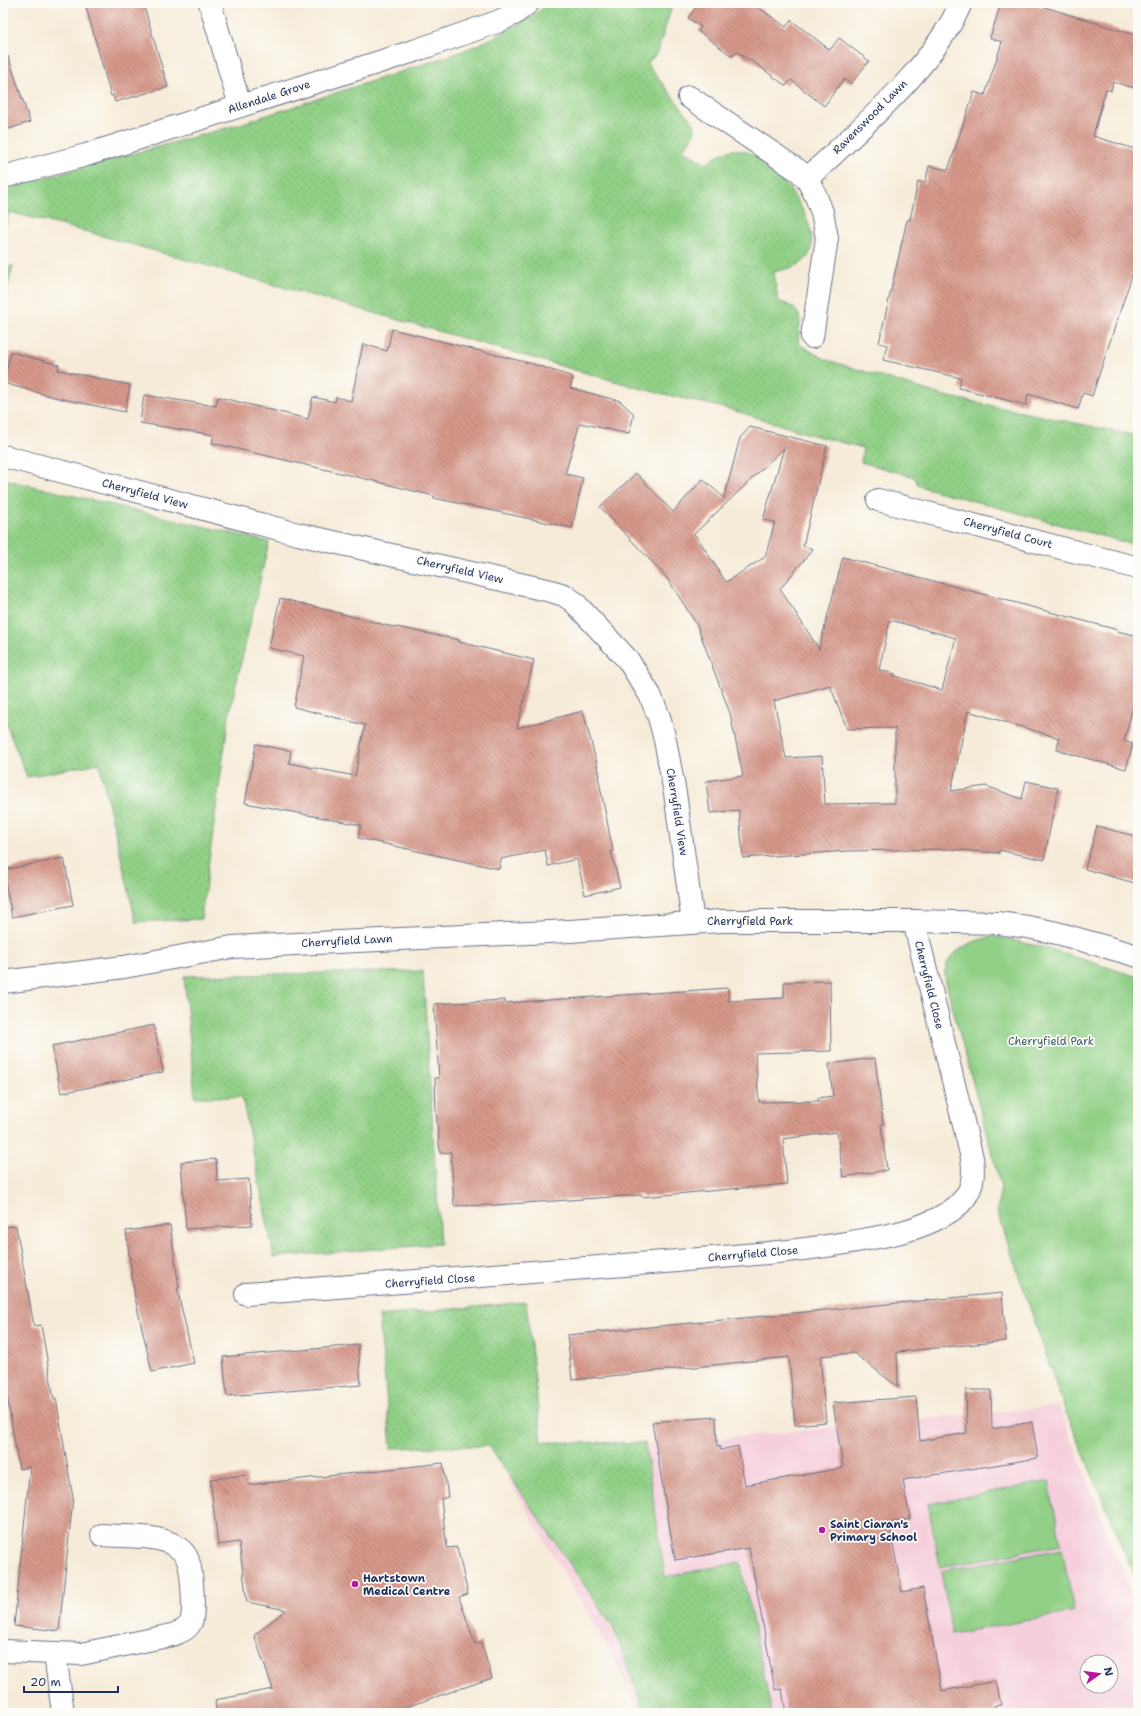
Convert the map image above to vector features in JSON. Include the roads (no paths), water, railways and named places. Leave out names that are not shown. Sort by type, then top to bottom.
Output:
[{"type":"street","points":[[210,3],[240,106]]},
{"type":"street","name":"Allendale Grove","points":[[3,177],[86,154],[414,51],[497,22],[514,14],[528,3]]},
{"type":"street","name":"Ravenswood Lawn","points":[[807,179],[893,96],[931,53],[961,3]]},
{"type":"street","points":[[689,97],[790,164],[807,179],[815,194],[820,205],[827,238],[812,337]]},
{"type":"street","name":"Cherryfield View","points":[[3,456],[298,534],[552,591],[564,595],[574,602],[628,660],[650,695],[659,717],[675,793],[693,922]]},
{"type":"street","name":"Cherryfield Court","points":[[878,500],[1138,568]]},
{"type":"street","name":"Cherryfield Park","points":[[693,922],[914,921],[998,923],[1028,927],[1061,934],[1138,956]]},
{"type":"street","name":"Cherryfield Close","points":[[246,1294],[455,1279],[822,1248],[893,1235],[926,1224],[945,1214],[958,1206],[965,1198],[972,1186],[974,1172],[972,1158],[914,921]]},
{"type":"street","name":"Cherryfield Lawn","points":[[3,982],[124,966],[232,947],[570,931],[693,922]]},
{"type":"street","points":[[3,1651],[55,1654],[95,1652],[185,1631],[191,1622],[193,1612],[191,1568],[187,1556],[181,1549],[161,1539],[102,1535]]},
{"type":"street","points":[[55,1654],[63,1713]]},
{"type":"place","name":"Saint Ciaran's Primary School","points":[[822,1530]]},
{"type":"place","name":"Hartstown Medical Centre","points":[[355,1584]]}]
